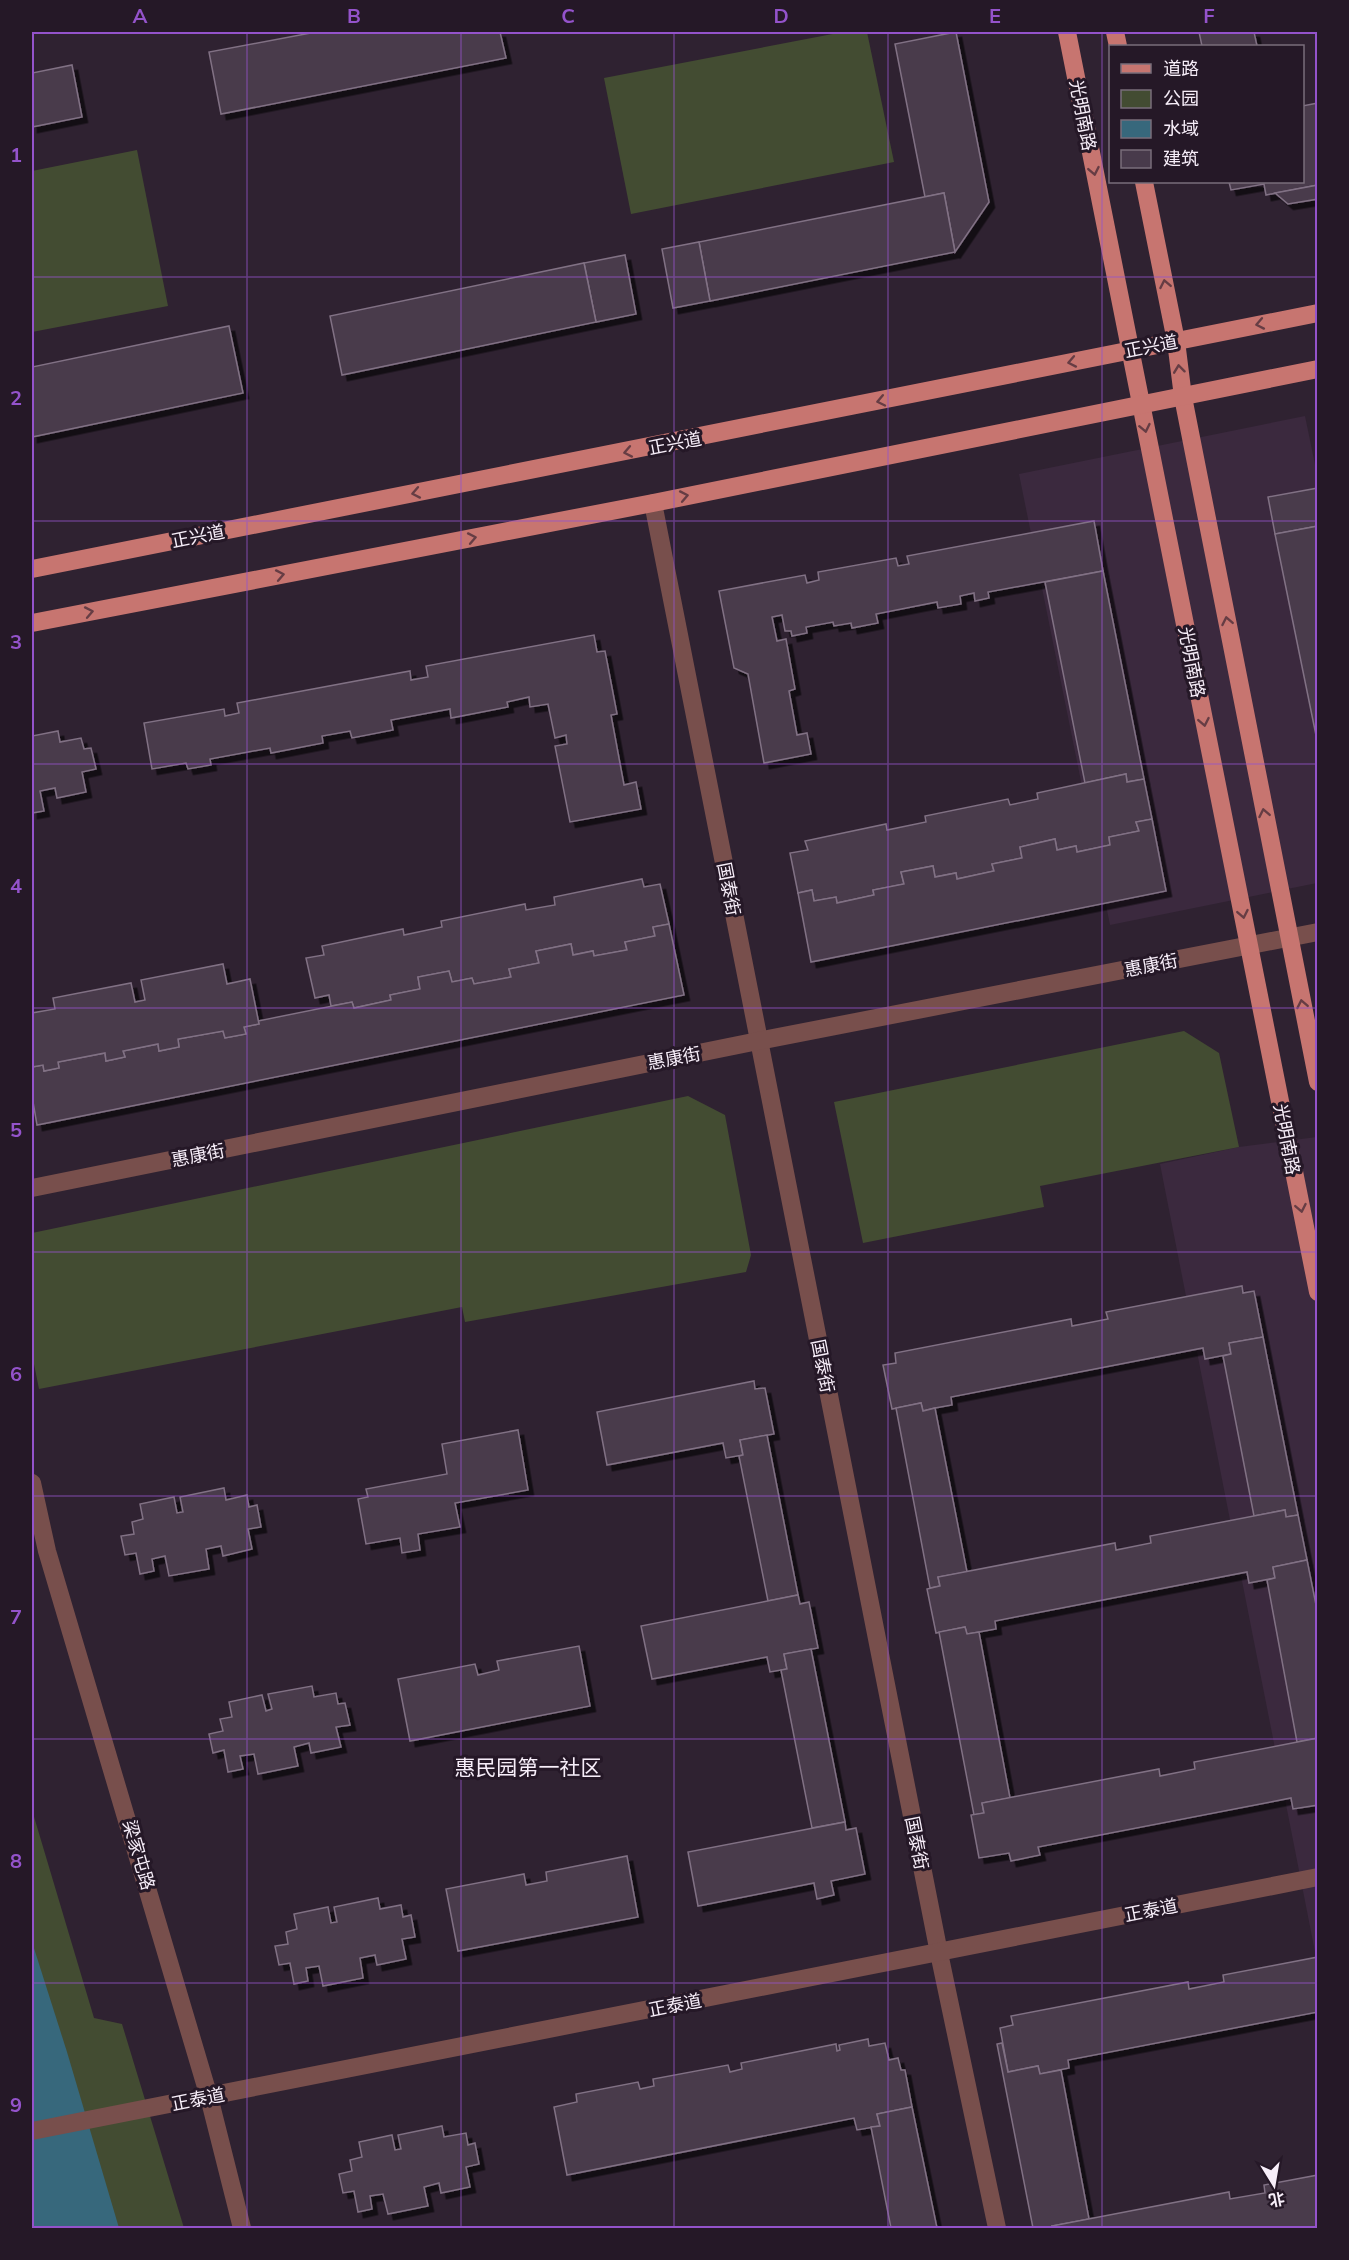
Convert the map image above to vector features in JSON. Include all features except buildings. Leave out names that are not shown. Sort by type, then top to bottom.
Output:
[{"type":"main road","name":"光明南路","points":[[1067,32],[1317,1292]]},
{"type":"main road","points":[[1144,183],[1176,341],[1183,397],[1317,1082]]},
{"type":"main road","name":"正兴道","points":[[32,569],[1317,313]]},
{"type":"main road","points":[[32,623],[652,503],[1317,369]]},
{"type":"street","name":"国泰街","points":[[652,503],[939,1953],[997,2229]]},
{"type":"street","name":"惠康街","points":[[32,1188],[758,1041],[1317,932]]},
{"type":"street","name":"梁家屯路","points":[[32,1483],[47,1551],[209,2097],[242,2229]]},
{"type":"street","name":"正泰道","points":[[32,2131],[1317,1877]]},
{"type":"shaded area","points":[[1305,416],[1318,479],[1317,883],[1110,925],[1019,474]]},
{"type":"shaded area","points":[[1317,1137],[1317,1962],[1160,1164],[1239,1147]]},
{"type":"green space","points":[[843,32],[867,32],[894,162],[631,214],[604,78]]},
{"type":"green space","points":[[137,150],[168,306],[32,332],[32,171]]},
{"type":"green space","points":[[1184,1031],[1219,1053],[1239,1147],[1040,1186],[1044,1207],[863,1243],[834,1102]]},
{"type":"green space","points":[[688,1096],[725,1115],[751,1255],[746,1272],[465,1322],[462,1307],[39,1389],[32,1354],[32,1233]]},
{"type":"green space","points":[[32,1810],[94,2018],[122,2024],[184,2228],[98,2228],[32,2003]]},
{"type":"water","points":[[32,1942],[67,2052],[119,2228],[32,2228]]},
{"type":"district","name":"惠民园第一社区","points":[[528,1767]]}]
